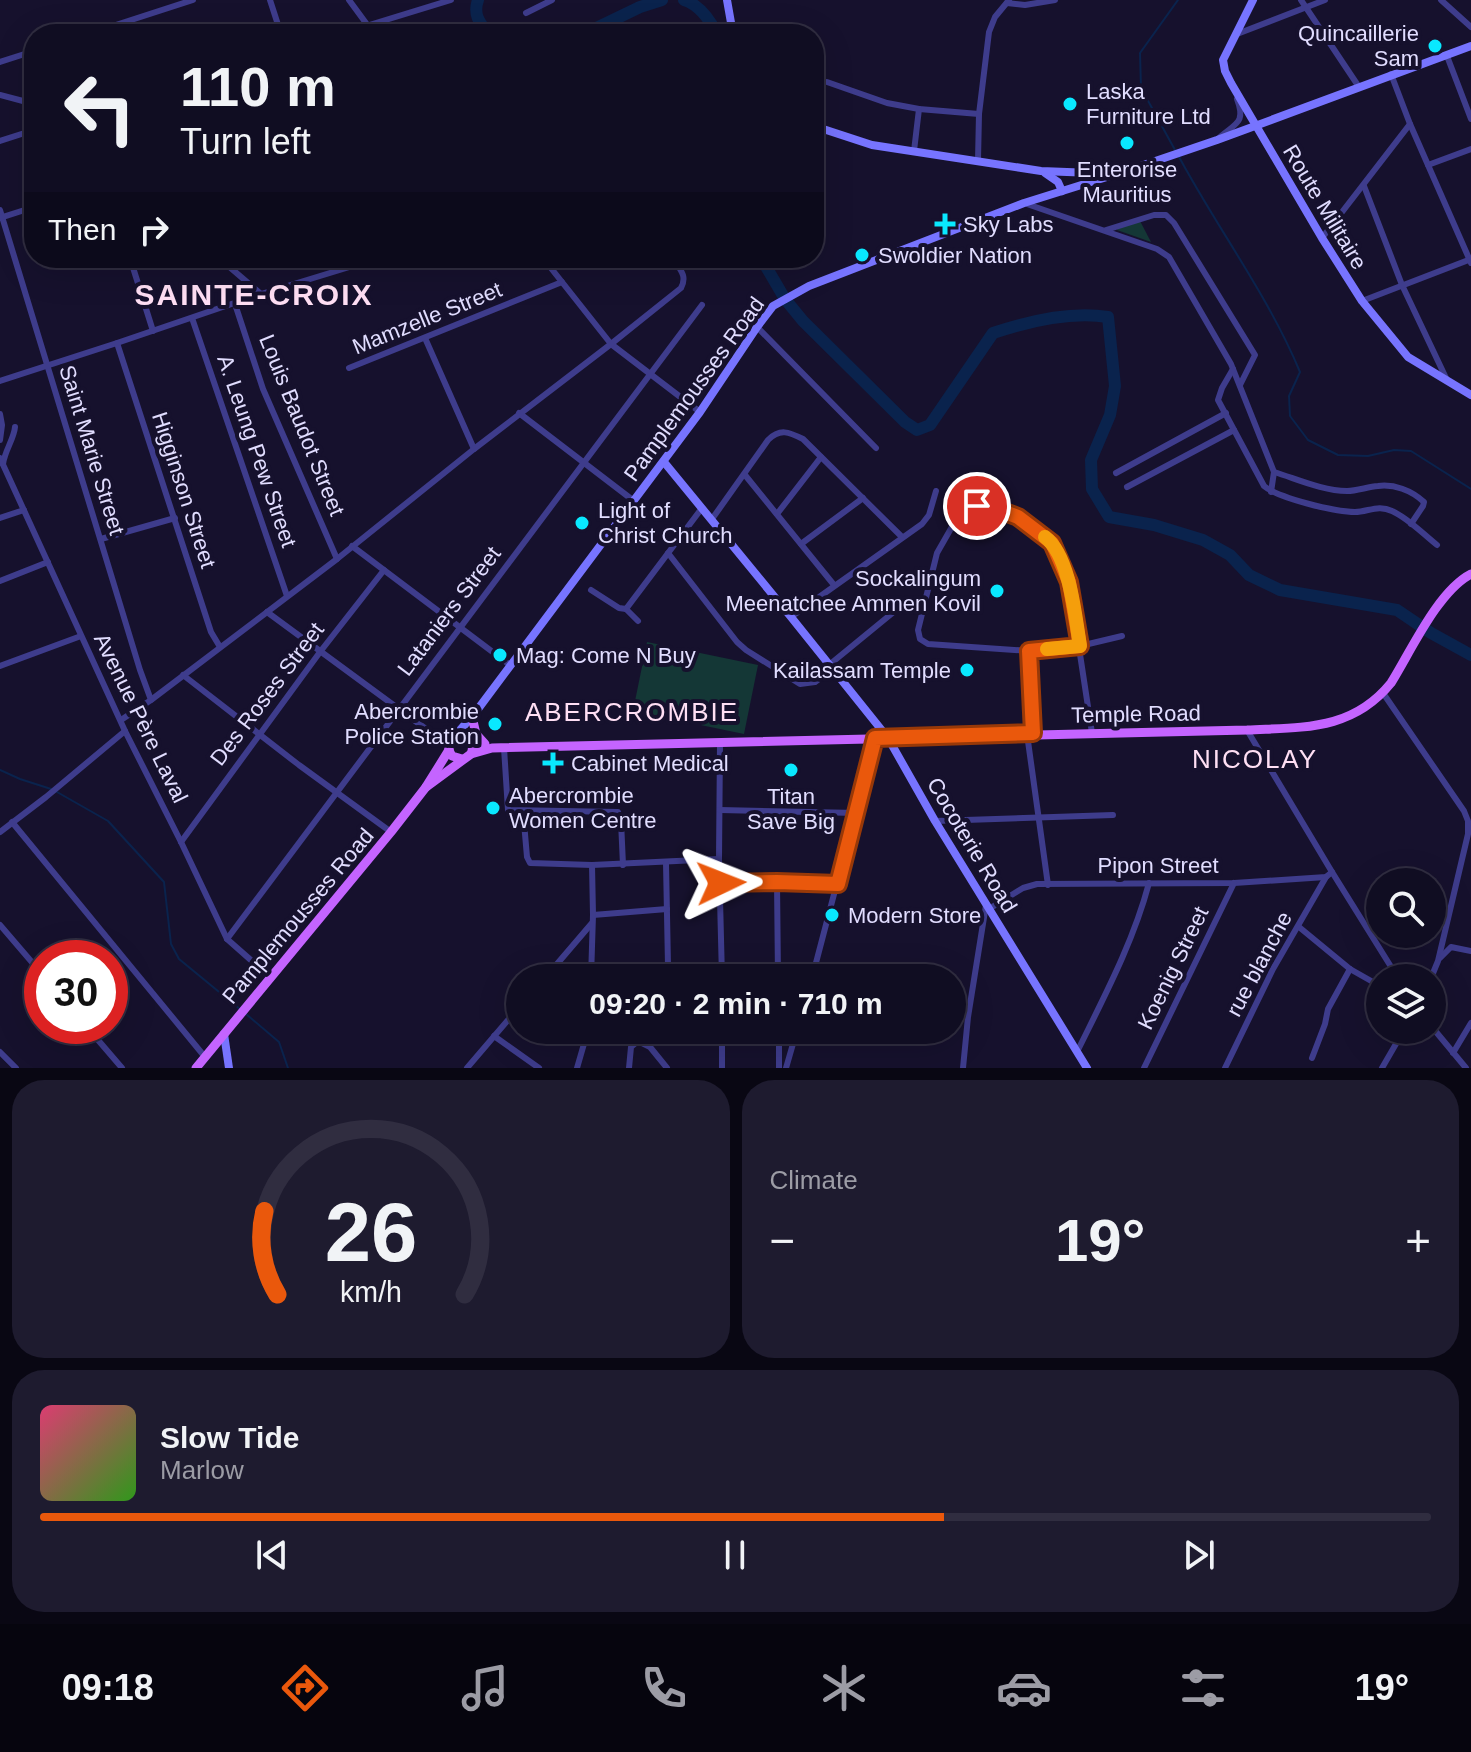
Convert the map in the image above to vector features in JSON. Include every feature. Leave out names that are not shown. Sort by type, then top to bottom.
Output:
[{"type":"main road","points":[[727,0],[731,24]]},
{"type":"main road","points":[[1231,83],[1223,60],[1253,0]]},
{"type":"main road","name":"Pamplemousses Road","points":[[196,1068],[426,787],[451,743],[474,717],[664,462],[773,306],[809,286],[1024,203],[1217,140],[1471,46]]},
{"type":"main road","name":"Route Militaire","points":[[1231,83],[1362,301],[1408,357],[1471,395]]},
{"type":"main road","points":[[824,129],[872,145],[1041,171],[1126,171]]},
{"type":"main road","points":[[1041,171],[1067,190]]},
{"type":"main road","points":[[1059,172],[1067,190]]},
{"type":"main road","name":"Cocoterie Road","points":[[664,462],[888,738],[935,821],[1087,1068]]},
{"type":"main road","name":"Temple Road","points":[[470,739],[504,748],[1247,730],[1323,725],[1357,712],[1383,693],[1446,594],[1471,574]]},
{"type":"main road","points":[[470,739],[463,735],[451,743],[452,756],[466,757],[473,747],[470,739],[474,717]]},
{"type":"main road","points":[[474,717],[476,734],[489,746]]},
{"type":"main road","name":"Temple Road","points":[[466,757],[489,746]]},
{"type":"main road","name":"Pamplemousses Road","points":[[426,787],[466,757]]},
{"type":"main road","points":[[224,1034],[229,1068]]},
{"type":"street","points":[[119,24],[193,0]]},
{"type":"street","points":[[270,0],[278,24]]},
{"type":"street","points":[[349,0],[367,24]]},
{"type":"street","points":[[371,24],[451,0]]},
{"type":"street","points":[[526,13],[552,0]]},
{"type":"street","points":[[978,160],[979,114],[989,32],[995,17],[1008,1],[1025,5],[1055,0]]},
{"type":"street","points":[[1301,0],[1359,87]]},
{"type":"street","points":[[1237,34],[1325,0]]},
{"type":"street","points":[[1441,0],[1471,27]]},
{"type":"street","points":[[0,62],[24,54]]},
{"type":"street","points":[[1447,56],[1471,119]]},
{"type":"street","points":[[1362,301],[1471,260],[1391,74]]},
{"type":"street","points":[[827,82],[866,97],[919,109],[979,114]]},
{"type":"street","points":[[1217,140],[1241,117],[1231,83]]},
{"type":"street","points":[[0,95],[24,101]]},
{"type":"street","points":[[914,151],[919,109]]},
{"type":"street","points":[[1322,238],[1410,124]]},
{"type":"street","points":[[0,141],[24,133]]},
{"type":"street","points":[[1428,165],[1471,149]]},
{"type":"street","points":[[1364,186],[1402,285],[1446,378]]},
{"type":"street","points":[[1024,203],[1106,230],[1157,249],[1169,257],[1240,385],[1274,472],[1271,492]]},
{"type":"street","points":[[1,215],[24,209]]},
{"type":"street","name":"Saint Marie Street","points":[[1,215],[151,700]]},
{"type":"street","points":[[1106,230],[1154,215],[1166,215],[1174,223],[1255,355],[1240,385]]},
{"type":"street","points":[[133,268],[153,331]]},
{"type":"street","points":[[231,268],[261,294]]},
{"type":"street","points":[[0,381],[346,268]]},
{"type":"street","points":[[551,268],[611,344],[700,412]]},
{"type":"street","points":[[121,720],[337,559],[681,288],[684,274],[680,268]]},
{"type":"street","name":"Mamzelle Street","points":[[349,368],[562,282]]},
{"type":"street","name":"Louis Baudot Street","points":[[235,304],[263,389],[337,559]]},
{"type":"street","name":"Lataniers Street","points":[[227,939],[702,305]]},
{"type":"street","name":"A. Leung Pew Street","points":[[192,318],[287,596]]},
{"type":"street","points":[[757,327],[876,448]]},
{"type":"street","points":[[425,338],[474,449]]},
{"type":"street","name":"Higginson Street","points":[[117,343],[211,632],[220,647]]},
{"type":"street","points":[[1233,369],[1218,400],[1264,486],[1271,492],[1306,503],[1355,512],[1381,507],[1392,511],[1437,545]]},
{"type":"street","points":[[519,413],[634,501]]},
{"type":"street","points":[[1116,473],[1226,413]]},
{"type":"street","points":[[0,414],[0,437]]},
{"type":"street","points":[[1,460],[15,427]]},
{"type":"street","points":[[1127,487],[1234,430]]},
{"type":"street","points":[[712,519],[768,440],[782,431],[803,439],[902,537]]},
{"type":"street","points":[[777,514],[821,457]]},
{"type":"street","name":"Avenue Père Laval","points":[[1,460],[125,731],[227,939],[270,977]]},
{"type":"street","points":[[1274,472],[1347,492],[1381,485],[1402,488],[1424,502],[1411,524]]},
{"type":"street","points":[[745,475],[834,585]]},
{"type":"street","points":[[791,617],[925,521],[936,491]]},
{"type":"street","points":[[801,544],[863,498]]},
{"type":"street","points":[[1092,733],[1080,646],[1069,582],[1052,543],[1018,517],[994,508],[977,506],[967,509],[953,525],[937,553],[918,630],[920,639],[928,644],[1029,651],[1080,646],[1122,636]]},
{"type":"street","points":[[626,609],[702,508]]},
{"type":"street","points":[[0,518],[24,510]]},
{"type":"street","points":[[101,539],[175,518]]},
{"type":"street","points":[[352,546],[510,665]]},
{"type":"street","points":[[668,553],[746,650],[800,684],[815,682],[901,606]]},
{"type":"street","points":[[0,581],[48,562]]},
{"type":"street","name":"Des Roses Street","points":[[181,842],[384,570]]},
{"type":"street","points":[[591,590],[619,608],[626,609],[638,621]]},
{"type":"street","points":[[267,612],[441,740],[451,743]]},
{"type":"street","points":[[0,666],[81,636]]},
{"type":"street","points":[[1029,651],[1030,734],[1048,885]]},
{"type":"street","points":[[183,675],[391,832]]},
{"type":"street","points":[[1383,693],[1468,821],[1468,834],[1437,964]]},
{"type":"street","points":[[1247,730],[1329,875],[1389,964]]},
{"type":"street","points":[[0,832],[125,731]]},
{"type":"street","points":[[816,964],[875,738]]},
{"type":"street","points":[[720,743],[722,964]]},
{"type":"street","points":[[504,748],[509,811],[618,812],[623,865]]},
{"type":"street","points":[[720,810],[857,813]]},
{"type":"street","points":[[523,811],[530,863],[623,865],[719,859]]},
{"type":"street","points":[[935,821],[1113,815]]},
{"type":"street","points":[[12,822],[206,1058]]},
{"type":"street","points":[[666,863],[668,964]]},
{"type":"street","points":[[591,964],[592,865]]},
{"type":"street","name":"Pipon Street","points":[[988,907],[1037,884],[1234,883],[1329,875]]},
{"type":"street","name":"rue blanche","points":[[1225,1068],[1273,969],[1329,875]]},
{"type":"street","points":[[777,882],[778,964]]},
{"type":"street","points":[[721,883],[838,884]]},
{"type":"street","points":[[1077,1053],[1129,943],[1149,883]]},
{"type":"street","name":"Koenig Street","points":[[1144,1068],[1234,883]]},
{"type":"street","points":[[963,1068],[968,1017],[988,907]]},
{"type":"street","points":[[556,964],[593,919],[667,909]]},
{"type":"street","points":[[0,925],[24,953]]},
{"type":"street","points":[[1299,927],[1350,969],[1366,978]]},
{"type":"street","points":[[1438,961],[1451,947],[1471,951]]},
{"type":"street","points":[[1312,1058],[1328,1009],[1350,969]]},
{"type":"street","points":[[467,1068],[506,1022]]},
{"type":"street","points":[[1453,1053],[1471,1023]]},
{"type":"street","points":[[494,1036],[539,1068]]},
{"type":"street","points":[[629,1068],[631,1047],[638,1041],[650,1047],[667,1068]]},
{"type":"street","points":[[101,1044],[122,1068]]},
{"type":"street","points":[[577,1068],[584,1044]]},
{"type":"street","points":[[722,1044],[722,1068]]},
{"type":"street","points":[[779,1044],[779,1068]]},
{"type":"street","points":[[789,1067],[794,1044]]},
{"type":"street","points":[[1382,1068],[1396,1044]]},
{"type":"street","points":[[1446,1044],[1466,1068]]},
{"type":"street","points":[[0,1052],[16,1068]]},
{"type":"green space","points":[[1140,221],[1151,242],[1117,230],[1118,228]]},
{"type":"green space","points":[[647,642],[758,665],[744,734],[633,711]]},
{"type":"waterway","points":[[478,0],[476,10],[481,24]]},
{"type":"waterway","points":[[605,24],[662,0]]},
{"type":"waterway","points":[[684,0],[695,5],[712,24]]},
{"type":"waterway","points":[[1175,150],[1141,88],[1140,53],[1178,0]]},
{"type":"waterway","points":[[1178,155],[1258,289],[1300,372],[1289,396],[1290,416],[1308,440],[1338,455],[1368,456],[1394,450],[1411,451],[1471,489]]},
{"type":"waterway","points":[[767,268],[785,299],[803,321],[905,422],[917,430],[930,425],[993,333],[1050,318],[1079,315],[1108,317],[1115,386],[1110,415],[1091,460],[1092,489],[1109,517],[1154,525],[1203,540],[1230,555],[1249,575],[1280,590],[1397,610],[1471,655]]},
{"type":"waterway","points":[[0,770],[51,789]]},
{"type":"waterway","points":[[57,792],[108,821],[164,882],[171,944],[179,959],[241,1010]]},
{"type":"waterway","points":[[246,1014],[279,1042],[288,1068]]},
{"type":"slow traffic","points":[[1045,537],[1052,543],[1069,582],[1080,646],[1047,649]]},
{"type":"place","name":"Quincaillerie Sam","points":[[1435,46]]},
{"type":"place","name":"Laska Furniture Ltd","points":[[1070,104]]},
{"type":"place","name":"Enterorise Mauritius","points":[[1127,143]]},
{"type":"place","name":"Sky Labs","points":[[945,224]]},
{"type":"place","name":"Swoldier Nation","points":[[862,255]]},
{"type":"place","name":"Light of Christ Church","points":[[582,523]]},
{"type":"place","name":"Sockalingum Meenatchee Ammen Kovil","points":[[997,591]]},
{"type":"place","name":"Mag: Come N Buy","points":[[500,655]]},
{"type":"place","name":"Kailassam Temple","points":[[967,670]]},
{"type":"place","name":"Abercrombie Police Station","points":[[495,724]]},
{"type":"place","name":"Cabinet Medical","points":[[553,763]]},
{"type":"place","name":"Titan Save Big","points":[[791,770]]},
{"type":"place","name":"Abercrombie Women Centre","points":[[493,808]]},
{"type":"place","name":"Modern Store","points":[[832,915]]},
{"type":"district","name":"SAINTE-CROIX","points":[[254,294]]},
{"type":"district","name":"ABERCROMBIE","points":[[632,712]]},
{"type":"district","name":"NICOLAY","points":[[1255,759]]},
{"type":"route","points":[[721,883],[838,884],[875,738],[1033,733],[1029,651],[1080,646],[1069,582],[1052,543],[1018,517],[994,508],[977,506]]}]
